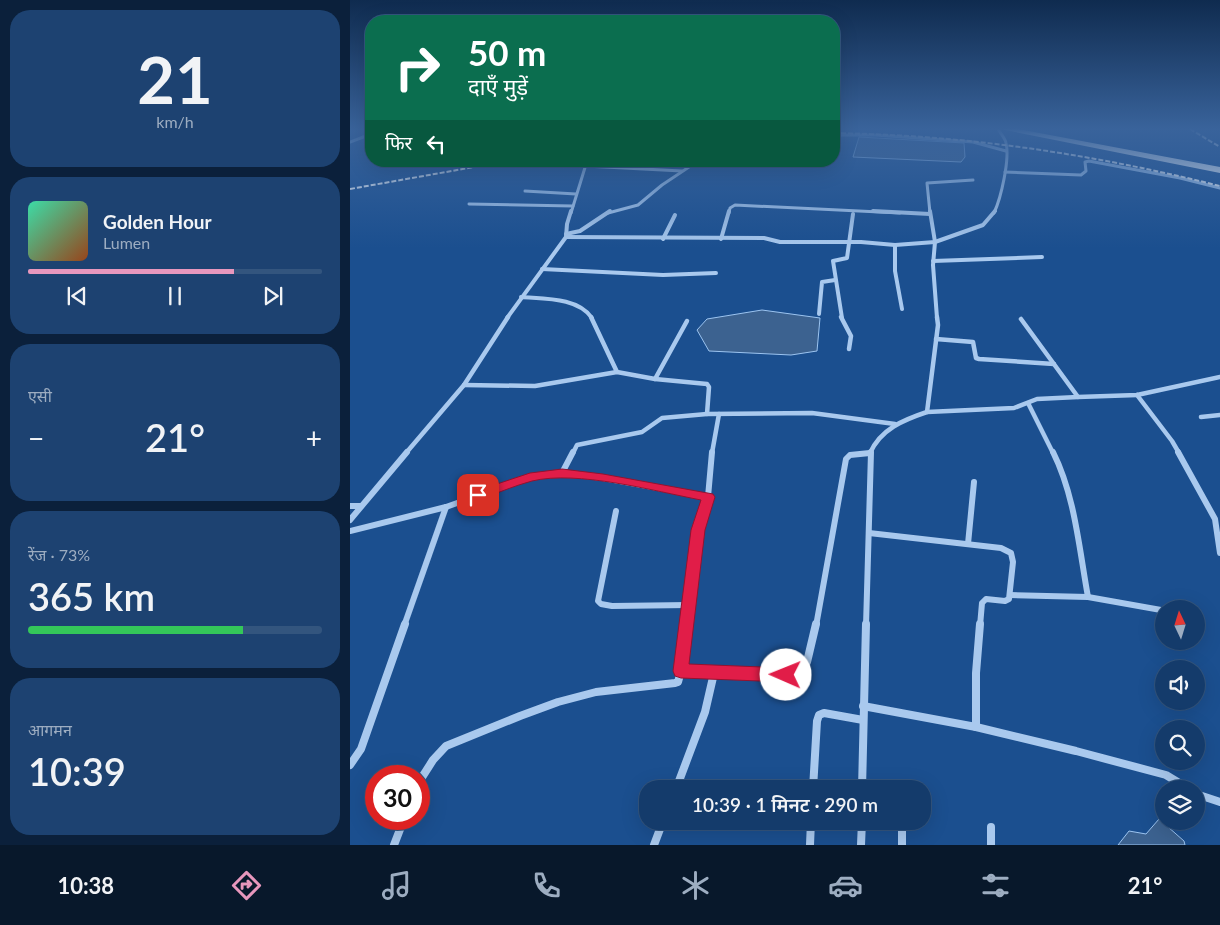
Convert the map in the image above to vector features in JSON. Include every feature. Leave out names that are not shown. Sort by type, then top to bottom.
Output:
[{"type":"street","points":[[350,520],[464,385],[521,297],[566,236],[567,224],[585,168]]},
{"type":"street","points":[[647,168],[683,171]]},
{"type":"street","points":[[566,236],[580,231],[611,211],[638,205],[687,168]]},
{"type":"street","points":[[566,236],[663,239],[764,238],[780,242],[848,242],[895,245],[935,242],[975,229],[988,220],[1000,201],[1005,168]]},
{"type":"street","points":[[1005,172],[1081,174],[1086,171],[1086,168]]},
{"type":"street","points":[[1129,168],[1220,188]]},
{"type":"street","points":[[927,412],[938,325],[934,261],[935,242],[927,183],[974,180]]},
{"type":"street","points":[[525,191],[576,194]]},
{"type":"street","points":[[470,204],[573,206]]},
{"type":"street","points":[[722,239],[730,208],[735,205],[930,214]]},
{"type":"street","points":[[849,349],[851,336],[841,317],[833,260],[846,259],[853,214]]},
{"type":"street","points":[[663,239],[675,216]]},
{"type":"street","points":[[895,245],[895,271],[902,309]]},
{"type":"street","points":[[934,261],[1042,257]]},
{"type":"street","points":[[542,269],[663,275],[716,273]]},
{"type":"street","points":[[820,314],[822,282],[835,280]]},
{"type":"street","points":[[521,297],[571,304],[584,309],[591,316],[617,372]]},
{"type":"street","points":[[1021,319],[1078,397]]},
{"type":"street","points":[[656,379],[686,321]]},
{"type":"street","points":[[936,339],[973,342],[976,358],[979,359],[1054,364]]},
{"type":"street","points":[[464,385],[535,386],[617,372],[656,379],[707,384],[709,387],[707,414]]},
{"type":"street","points":[[862,780],[870,454],[874,442],[895,424],[927,412],[1014,408],[1037,399],[1137,395],[1220,377]]},
{"type":"street","points":[[1137,395],[1172,442],[1215,519],[1220,553]]},
{"type":"street","points":[[1028,403],[1063,472],[1075,522],[1088,598]]},
{"type":"street","points":[[562,473],[577,445],[642,432],[662,418],[707,414],[812,413],[895,424]]},
{"type":"street","points":[[430,765],[446,746],[566,699],[596,691],[633,686],[675,684],[678,682],[681,671],[698,530],[708,497],[713,446],[719,414]]},
{"type":"street","points":[[1201,417],[1220,415]]},
{"type":"street","points":[[681,671],[797,674],[807,662],[817,622],[846,459],[850,455],[870,454]]},
{"type":"street","points":[[350,531],[446,507],[530,477],[562,473],[603,478],[708,497]]},
{"type":"street","points":[[968,544],[974,482]]},
{"type":"street","points":[[350,506],[361,506]]},
{"type":"street","points":[[350,765],[361,749],[446,507]]},
{"type":"street","points":[[616,511],[598,601],[612,606],[689,605]]},
{"type":"street","points":[[869,533],[1002,548],[1011,553],[1013,562],[1009,599],[1005,601],[986,599],[982,603],[976,673],[976,727]]},
{"type":"street","points":[[1010,595],[1088,598],[1155,609]]},
{"type":"street","points":[[679,780],[705,712],[714,673]]},
{"type":"street","points":[[863,706],[976,727],[1155,772],[1174,780]]},
{"type":"street","points":[[814,780],[819,715],[824,713],[863,720]]},
{"type":"street","points":[[1205,797],[1220,802]]},
{"type":"street","points":[[991,827],[992,845]]},
{"type":"street","points":[[394,845],[400,830]]},
{"type":"street","points":[[654,845],[660,830]]},
{"type":"street","points":[[810,845],[811,830]]},
{"type":"street","points":[[861,845],[862,830]]},
{"type":"street","points":[[902,830],[902,845]]},
{"type":"water","points":[[762,310],[820,318],[817,351],[791,355],[709,351],[697,330],[707,319]]},
{"type":"water","points":[[1155,824],[1155,830],[1172,830],[1184,841],[1185,845],[1118,845],[1129,831],[1146,834]]},
{"type":"railway","points":[[350,189],[466,168]]},
{"type":"railway","points":[[1141,168],[1220,186]]},
{"type":"route","points":[[478,495],[530,477],[562,473],[603,478],[708,497],[698,530],[681,671],[786,675]]}]
